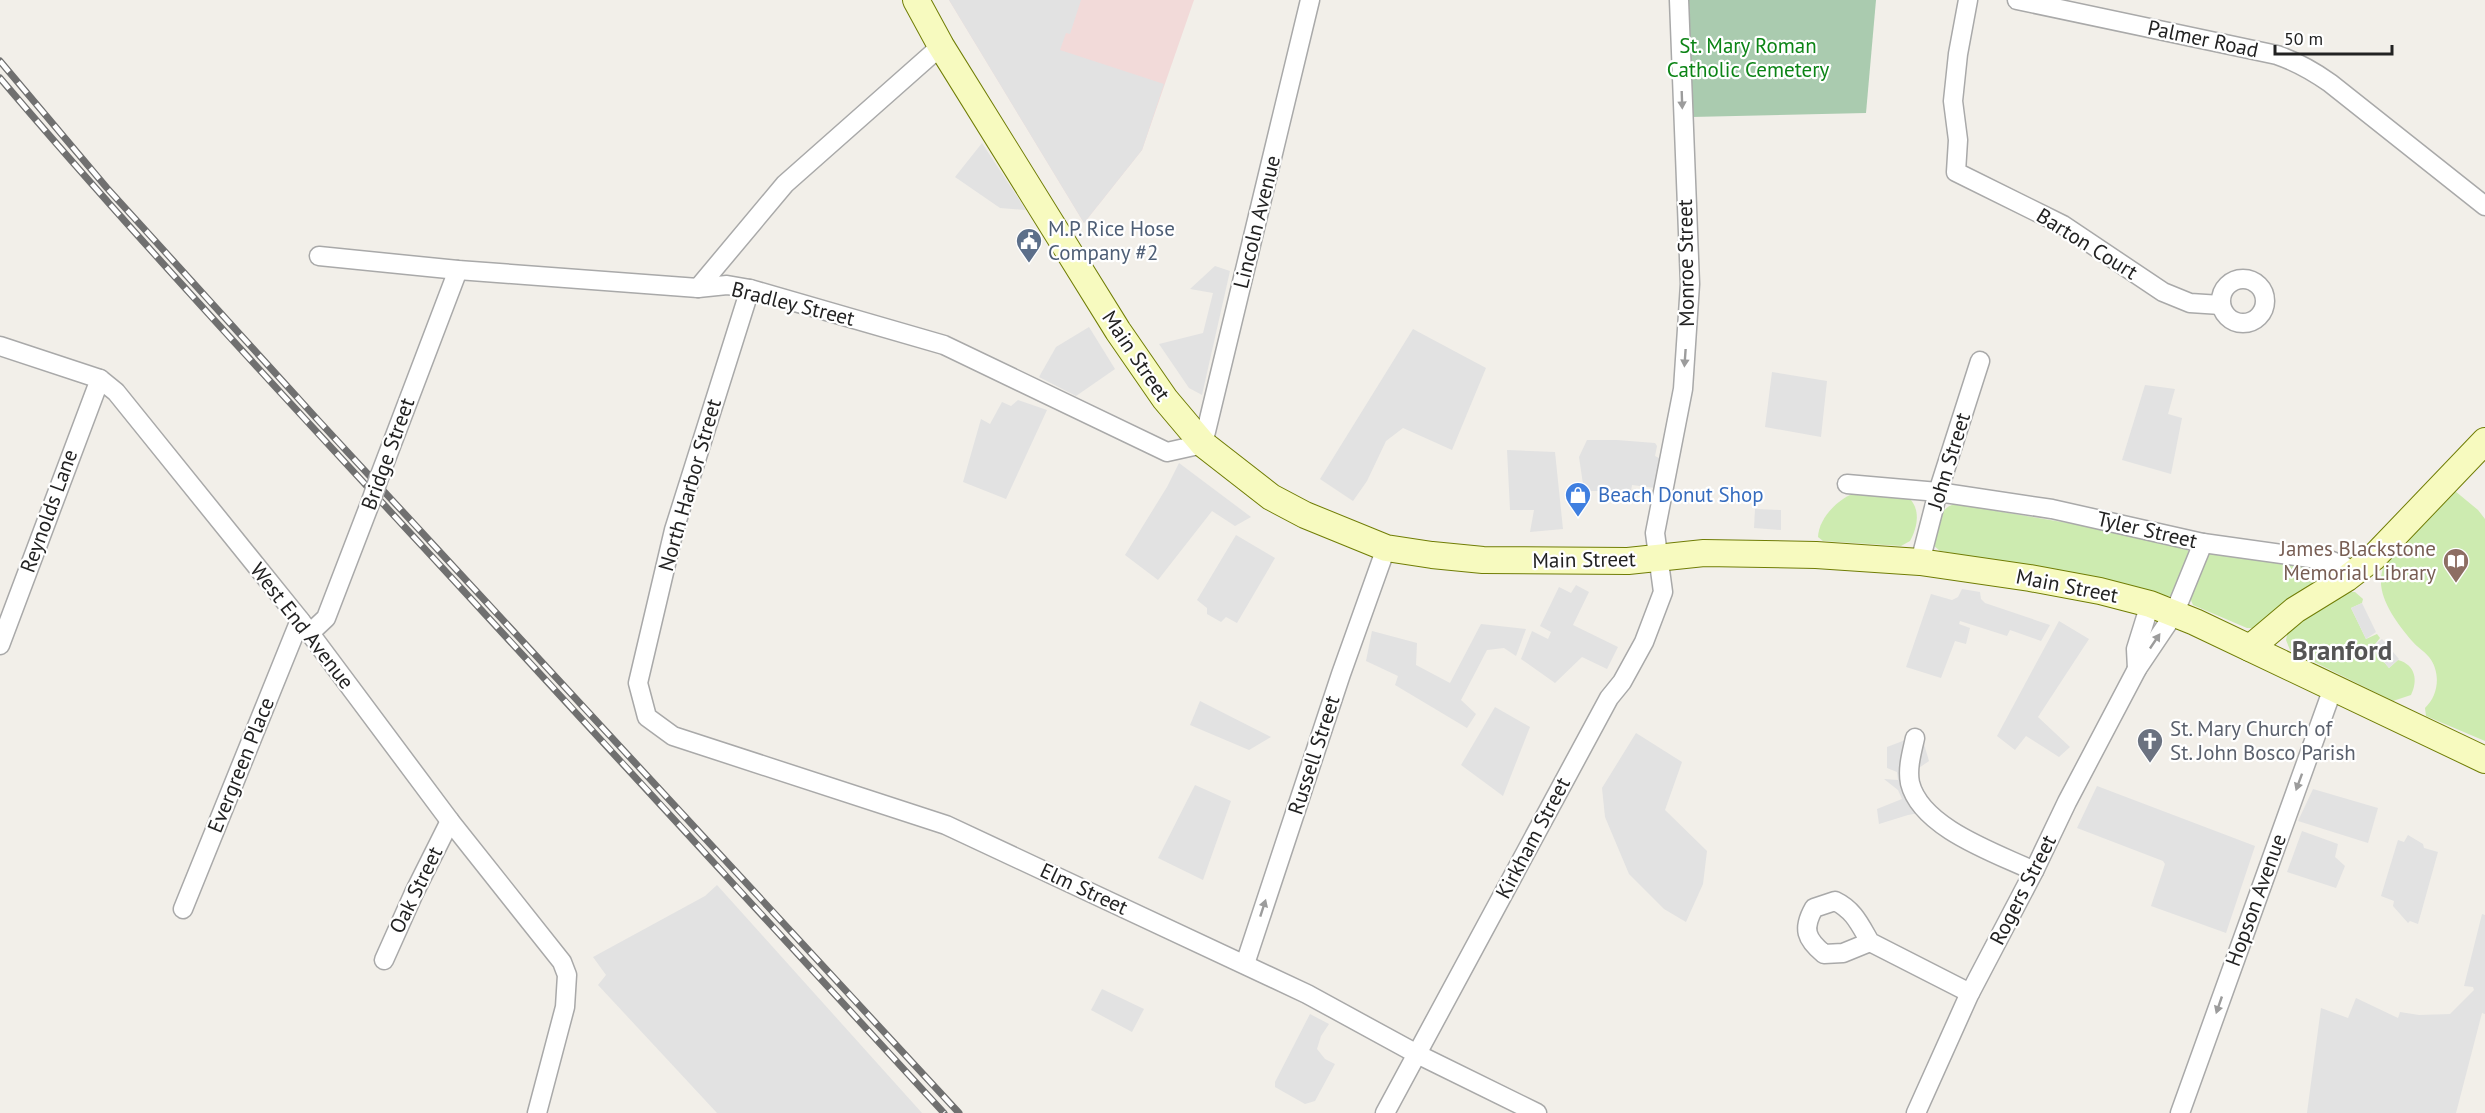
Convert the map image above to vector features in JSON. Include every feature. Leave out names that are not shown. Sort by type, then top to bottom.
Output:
[{"type":"main road","name":"Main Street","points":[[916,0],[941,46],[1118,331],[1165,399],[1203,444],[1281,503],[1386,548],[1483,560],[1554,562],[1704,554],[1816,555],[1920,562],[2060,583],[2150,604],[2250,648],[2485,760]]},
{"type":"main road","points":[[2250,648],[2295,610],[2353,574],[2378,553],[2485,441]]},
{"type":"street","name":"Lincoln Avenue","points":[[1203,444],[1310,0]]},
{"type":"street","name":"Monroe Street","points":[[1660,558],[1655,533],[1683,389],[1690,284],[1679,0]]},
{"type":"street","name":"Barton Court","points":[[1968,0],[1958,54],[1953,101],[1958,140],[1956,172],[2063,225],[2163,292],[2190,303],[2221,305]]},
{"type":"street","name":"Palmer Road","points":[[2017,0],[2277,55],[2294,61],[2330,83],[2485,206]]},
{"type":"street","points":[[698,288],[785,184],[941,46]]},
{"type":"street","name":"Bradley Street","points":[[319,256],[458,270],[698,288],[727,285],[750,289],[944,345],[1167,452],[1203,444]]},
{"type":"street","name":"Bridge Street","points":[[305,626],[326,618],[458,270]]},
{"type":"street","name":"North Harbor Street","points":[[638,683],[674,530],[750,289]]},
{"type":"street","name":"West End Avenue","points":[[0,346],[100,379],[116,392],[305,626],[450,821],[562,962],[567,975],[565,1007],[537,1113]]},
{"type":"street","name":"John Street","points":[[1920,562],[1938,492],[1980,361]]},
{"type":"street","name":"Reynolds Lane","points":[[0,645],[100,379]]},
{"type":"street","name":"Tyler Street","points":[[1847,484],[1938,492],[2052,509],[2203,543],[2332,561],[2344,566],[2353,574]]},
{"type":"street","name":"Rogers Street","points":[[1916,1113],[1970,993],[2034,871],[2067,802],[2137,669],[2174,614],[2203,543]]},
{"type":"street","name":"Russell Street","points":[[1245,964],[1386,548]]},
{"type":"street","name":"Kirkham Street","points":[[1385,1113],[1609,698],[1622,682],[1644,642],[1662,592],[1660,558]]},
{"type":"street","name":"Rogers Street","points":[[2137,669],[2136,649],[2150,604]]},
{"type":"street","name":"Evergreen Place","points":[[183,909],[305,626]]},
{"type":"street","name":"Elm Street","points":[[638,683],[647,717],[673,736],[946,825],[1307,994],[1417,1054],[1537,1113]]},
{"type":"street","name":"Hopson Avenue","points":[[2180,1113],[2333,688]]},
{"type":"street","points":[[1915,738],[1909,767],[1910,783],[1916,798],[1928,814],[1946,828],[2034,871]]},
{"type":"street","name":"Oak Street","points":[[384,960],[450,821]]},
{"type":"street","points":[[1870,942],[1970,993]]},
{"type":"shaded area","points":[[949,0],[1194,0],[1142,150],[1084,223]]},
{"type":"shaded area","points":[[949,0],[1081,0],[1070,34],[1066,33],[1060,50],[1164,84],[1142,150],[1084,223]]},
{"type":"shaded area","points":[[982,143],[1026,210],[1000,208],[955,177]]},
{"type":"shaded area","points":[[1215,266],[1230,271],[1202,395],[1189,388],[1159,344],[1203,333],[1213,293],[1190,289]]},
{"type":"shaded area","points":[[1089,327],[1115,369],[1076,396],[1039,377],[1056,347]]},
{"type":"shaded area","points":[[1413,329],[1486,368],[1452,450],[1403,428],[1386,441],[1367,481],[1353,501],[1320,479]]},
{"type":"shaded area","points":[[1772,372],[1827,381],[1821,437],[1765,427]]},
{"type":"shaded area","points":[[2145,385],[2175,389],[2168,414],[2182,418],[2171,474],[2122,460]]},
{"type":"shaded area","points":[[1018,400],[1047,410],[1006,499],[963,482],[981,419],[990,424],[1002,402],[1011,406]]},
{"type":"shaded area","points":[[1587,440],[1655,443],[1657,446],[1655,456],[1661,459],[1655,488],[1632,485],[1631,491],[1584,491],[1579,457]]},
{"type":"shaded area","points":[[1507,450],[1555,452],[1563,529],[1530,532],[1534,510],[1510,510]]},
{"type":"shaded area","points":[[1179,463],[1251,517],[1235,526],[1212,511],[1158,580],[1125,555]]},
{"type":"shaded area","points":[[1755,509],[1781,510],[1781,530],[1754,528]]},
{"type":"shaded area","points":[[1236,535],[1275,558],[1237,623],[1226,617],[1221,622],[1207,614],[1207,608],[1197,600]]},
{"type":"shaded area","points":[[1576,585],[1589,592],[1573,625],[1618,647],[1607,669],[1582,657],[1555,683],[1521,659],[1532,631],[1548,639],[1551,632],[1540,626],[1559,587],[1571,593]]},
{"type":"shaded area","points":[[1962,589],[1980,592],[1981,599],[1985,603],[2050,625],[2041,641],[2010,630],[2007,636],[1960,621],[1959,624],[1970,628],[1966,644],[1955,641],[1941,678],[1906,667],[1931,594],[1952,600],[1958,597]]},
{"type":"shaded area","points":[[2362,603],[2376,632],[2366,639],[2351,608]]},
{"type":"shaded area","points":[[2059,621],[2089,639],[2038,717],[2070,747],[2059,757],[2026,736],[2015,750],[1997,736]]},
{"type":"shaded area","points":[[1481,624],[1526,629],[1516,656],[1504,648],[1487,650],[1461,700],[1476,714],[1467,728],[1395,685],[1398,676],[1366,661],[1372,631],[1417,643],[1416,665],[1450,683]]},
{"type":"shaded area","points":[[2382,639],[2399,659],[2389,668],[2372,647]]},
{"type":"shaded area","points":[[1200,701],[1271,737],[1249,750],[1190,725]]},
{"type":"shaded area","points":[[1495,707],[1530,727],[1503,796],[1461,765]]},
{"type":"shaded area","points":[[1636,733],[1682,762],[1665,810],[1707,851],[1703,884],[1686,922],[1664,909],[1629,874],[1605,817],[1602,788]]},
{"type":"shaded area","points":[[1921,734],[1929,761],[1913,772],[1936,810],[1908,815],[1879,824],[1877,809],[1902,799],[1898,790],[1884,779],[1898,780],[1897,772],[1887,768],[1887,747]]},
{"type":"shaded area","points":[[1195,785],[1231,801],[1203,880],[1158,858]]},
{"type":"shaded area","points":[[2097,786],[2255,846],[2226,933],[2151,906],[2165,864],[2163,861],[2077,828]]},
{"type":"shaded area","points":[[2313,789],[2378,808],[2368,843],[2298,821]]},
{"type":"shaded area","points":[[2302,831],[2338,844],[2335,857],[2345,866],[2336,888],[2287,872]]},
{"type":"shaded area","points":[[2408,835],[2423,844],[2424,848],[2438,852],[2418,924],[2410,921],[2408,923],[2393,906],[2394,901],[2381,896],[2398,840],[2404,842]]},
{"type":"shaded area","points":[[717,885],[922,1113],[717,1113],[598,985],[606,975],[593,957],[705,896]]},
{"type":"shaded area","points":[[2482,914],[2485,915],[2485,1014],[2482,1013],[2456,1113],[2307,1113],[2321,1008],[2348,1018],[2356,998],[2398,1018],[2400,1012],[2419,1015],[2450,1014],[2474,990],[2473,987],[2464,986]]},
{"type":"shaded area","points":[[1102,989],[1144,1009],[1132,1032],[1091,1010]]},
{"type":"shaded area","points":[[1310,1014],[1329,1024],[1321,1036],[1317,1049],[1325,1059],[1335,1064],[1315,1101],[1305,1104],[1275,1087],[1275,1082]]},
{"type":"green space","name":"St. Mary Roman Catholic Cemetery","points":[[1689,0],[1876,0],[1866,113],[1691,117]]},
{"type":"green space","points":[[2455,491],[2478,510],[2485,519],[2485,741],[2426,716],[2425,708],[2433,697],[2437,683],[2433,663],[2412,641],[2392,614],[2381,583],[2386,562]]},
{"type":"green space","points":[[1857,492],[1910,499],[1916,509],[1917,520],[1910,541],[1901,546],[1823,541],[1818,537],[1822,522],[1831,509],[1843,499]]},
{"type":"green space","points":[[1955,504],[2128,533],[2184,546],[2189,552],[2190,559],[2176,592],[2171,596],[2164,596],[2106,579],[1940,551],[1933,545],[1939,520],[1949,506]]},
{"type":"green space","points":[[2216,550],[2329,567],[2335,572],[2255,628],[2247,628],[2193,605],[2190,598],[2208,554]]},
{"type":"green space","points":[[2346,592],[2355,592],[2363,599],[2362,603],[2351,608],[2366,639],[2377,634],[2380,638],[2372,648],[2389,668],[2398,660],[2404,662],[2412,670],[2415,679],[2411,695],[2393,701],[2290,650],[2286,640],[2289,626]]},
{"type":"railway","points":[[0,61],[107,188],[317,419],[959,1113]]},
{"type":"railway","points":[[0,78],[210,315],[944,1113]]},
{"type":"place","name":"M.P. Rice Hose Company #2","points":[[1029,264]]},
{"type":"place","name":"Beach Donut Shop","points":[[1578,518]]},
{"type":"place","name":"James Blackstone Memorial Library","points":[[2456,584]]},
{"type":"place","name":"St. Mary Church of St. John Bosco Parish","points":[[2150,764]]},
{"type":"district","name":"Branford","points":[[2342,651]]}]
